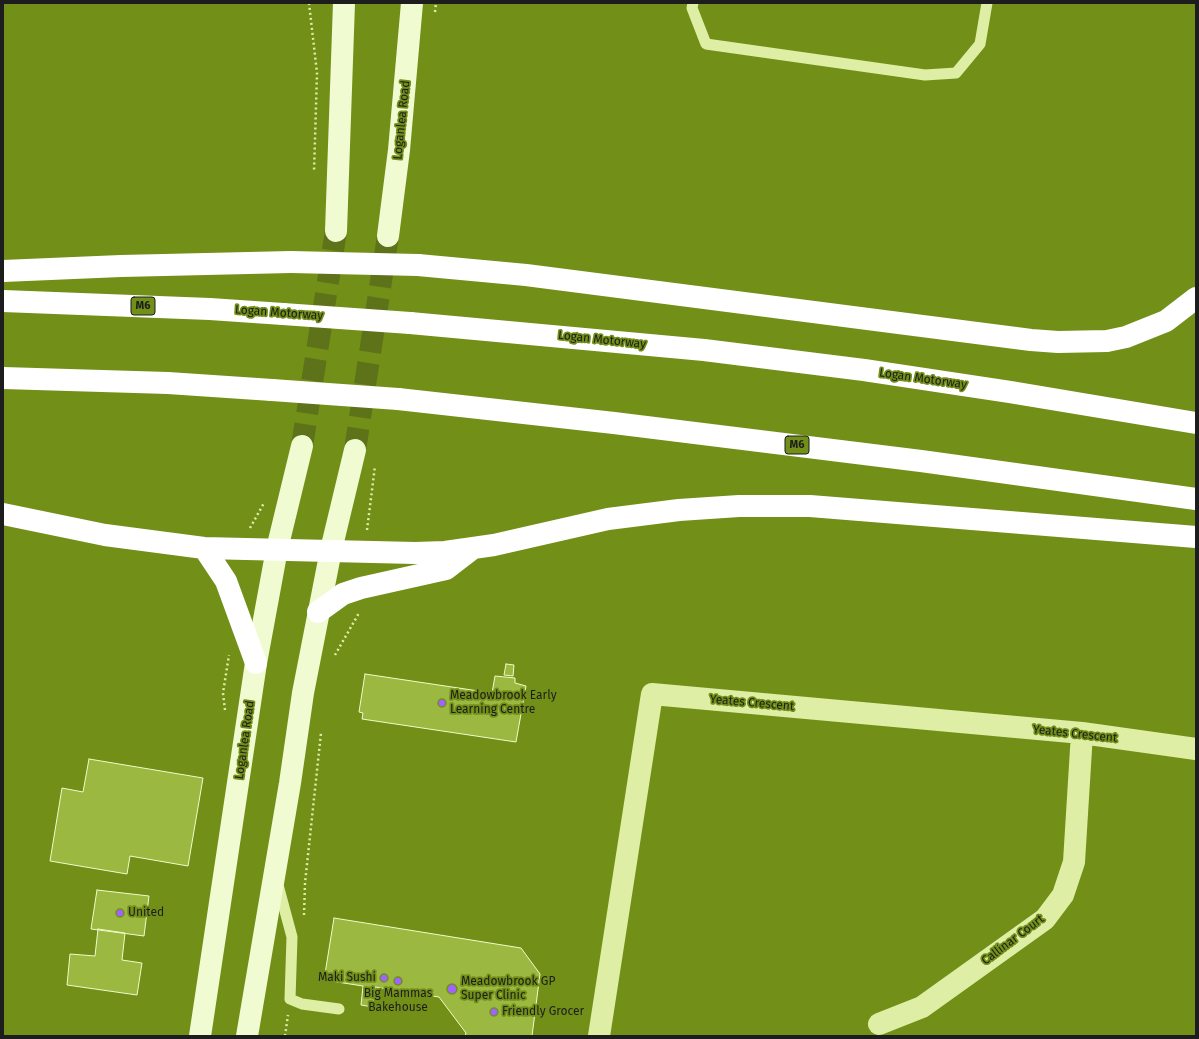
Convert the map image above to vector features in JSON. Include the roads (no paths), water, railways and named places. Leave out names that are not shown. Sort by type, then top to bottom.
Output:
[{"type":"highway","points":[[3,271],[121,266],[291,262],[418,265],[519,274],[1058,342],[1107,341],[1126,337],[1166,321],[1196,298]]},
{"type":"highway","name":"Logan Motorway","points":[[3,301],[210,309],[410,322],[704,350],[864,370],[1010,392],[1196,423]]},
{"type":"highway","name":"M6","points":[[3,378],[160,382],[398,399],[543,414],[897,458],[1196,499]]},
{"type":"highway","points":[[3,514],[105,535],[204,548],[364,552],[415,553],[473,548],[608,519],[709,507],[776,505],[1196,538]]},
{"type":"highway","points":[[204,548],[226,582],[256,663]]},
{"type":"highway","points":[[318,612],[343,594],[361,588],[446,569],[473,548]]},
{"type":"main road","points":[[336,231],[344,3]]},
{"type":"main road","name":"Loganlea Road","points":[[388,236],[400,150],[412,3]]},
{"type":"main road","name":"Loganlea Road","points":[[200,1036],[256,663],[278,549],[302,446]]},
{"type":"main road","points":[[247,1036],[275,873],[302,692],[331,550],[355,450]]},
{"type":"street","name":"Yeates Crescent","points":[[599,1036],[652,694],[1082,733],[1196,749]]},
{"type":"street","name":"Callinar Court","points":[[878,1024],[922,1007],[1044,919],[1063,895],[1074,862],[1082,733]]},
{"type":"lane","points":[[693,3],[692,8],[706,44],[925,75],[956,73],[980,44],[987,3]]},
{"type":"lane","points":[[275,873],[292,937],[290,999],[302,1004],[339,1009]]},
{"type":"tunnel","points":[[302,446],[336,231]]},
{"type":"tunnel","points":[[355,450],[388,236]]},
{"type":"place","name":"Meadowbrook Early Learning Centre","points":[[442,703]]},
{"type":"place","name":"United","points":[[120,913]]},
{"type":"place","name":"Maki Sushi","points":[[384,978]]},
{"type":"place","name":"Big Mammas Bakehouse","points":[[398,981]]},
{"type":"place","name":"Meadowbrook GP Super Clinic","points":[[452,989]]},
{"type":"place","name":"Friendly Grocer","points":[[494,1012]]}]
